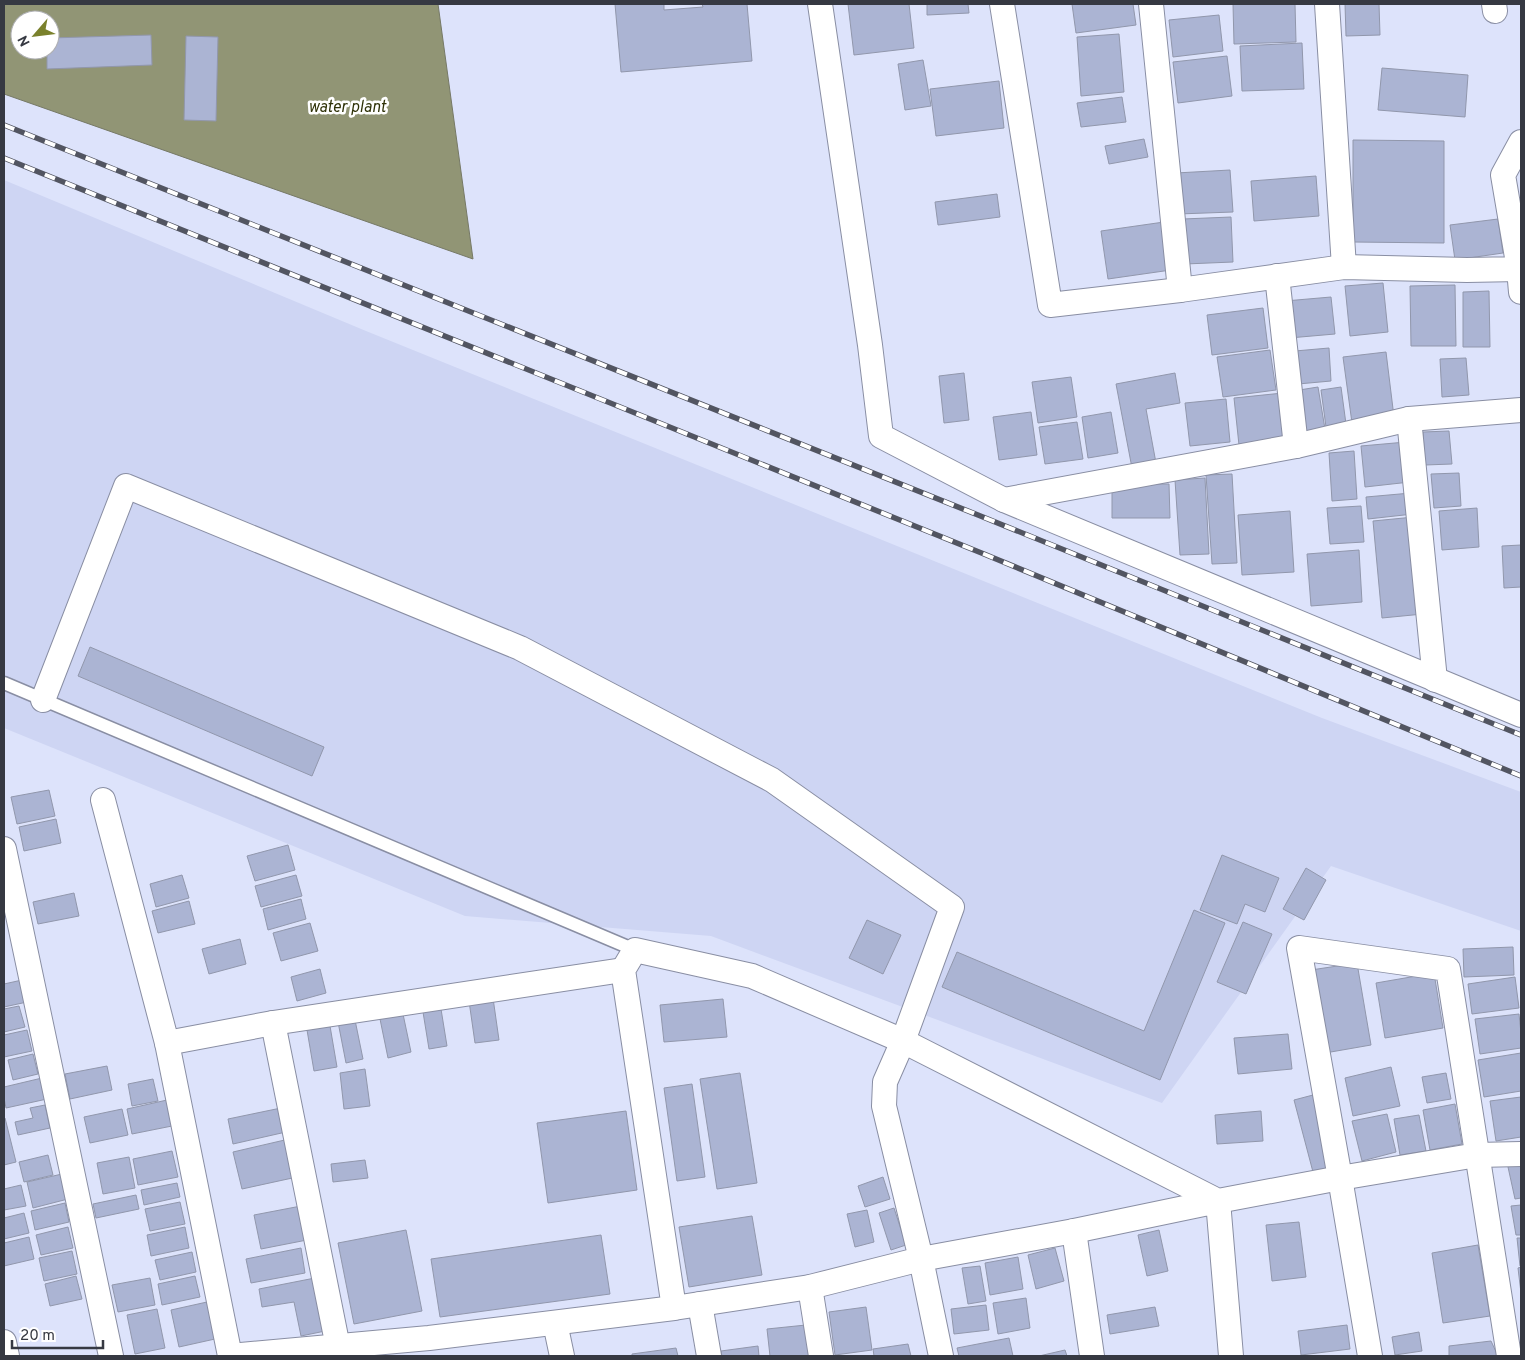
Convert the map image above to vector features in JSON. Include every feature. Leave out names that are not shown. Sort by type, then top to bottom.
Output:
[{"type":"street","points":[[820,4],[870,345],[881,436],[1004,500],[1521,715]]},
{"type":"street","points":[[1002,4],[1050,305],[1180,290],[1344,267],[1467,270],[1519,269]]},
{"type":"street","points":[[1151,4],[1180,290]]},
{"type":"street","points":[[1327,4],[1344,267]]},
{"type":"street","points":[[1521,142],[1503,175],[1519,269],[1521,292]]},
{"type":"street","points":[[1277,276],[1296,446]]},
{"type":"street","points":[[1004,500],[1296,446],[1409,419],[1521,410]]},
{"type":"street","points":[[1409,419],[1435,680]]},
{"type":"street","points":[[43,700],[126,486],[520,648],[772,780],[952,907],[903,1041],[885,1082],[884,1106],[921,1259],[941,1356]]},
{"type":"street","points":[[103,800],[167,1043],[230,1356],[306,1353],[338,1346],[431,1347],[555,1323],[674,1308],[810,1287],[921,1259],[1074,1231],[1340,1178],[1477,1155],[1521,1154]]},
{"type":"street","points":[[4,849],[111,1356]]},
{"type":"street","points":[[1370,1356],[1299,948],[1448,969],[1510,1356]]},
{"type":"street","points":[[674,1308],[623,970],[635,950],[752,976],[903,1041],[1218,1201]]},
{"type":"street","points":[[167,1043],[273,1023],[623,970]]},
{"type":"street","points":[[273,1023],[338,1346]]},
{"type":"street","points":[[1218,1201],[1231,1356]]},
{"type":"street","points":[[1074,1231],[1092,1356]]},
{"type":"street","points":[[810,1287],[821,1356]]},
{"type":"street","points":[[700,1304],[708,1356]]},
{"type":"street","points":[[555,1323],[562,1356]]},
{"type":"street","points":[[4,1342],[7,1356]]},
{"type":"lane","points":[[4,683],[635,950]]},
{"type":"shaded area","points":[[4,180],[366,331],[1322,718],[1521,792],[1521,931],[1331,866],[1162,1103],[711,936],[465,916],[4,728]]},
{"type":"water","name":"water plant","points":[[4,4],[438,4],[473,259],[4,94]]},
{"type":"building","points":[[615,4],[664,4],[664,10],[703,7],[702,4],[747,4],[752,61],[621,72]]},
{"type":"building","points":[[848,4],[909,4],[914,48],[854,55]]},
{"type":"building","points":[[927,4],[968,4],[969,13],[927,15]]},
{"type":"building","points":[[1072,4],[1133,4],[1136,25],[1076,33]]},
{"type":"building","points":[[1233,4],[1295,4],[1296,42],[1234,44]]},
{"type":"building","points":[[1345,4],[1379,4],[1380,35],[1346,36]]},
{"type":"building","points":[[1219,15],[1223,51],[1173,57],[1169,20]]},
{"type":"building","points":[[1119,34],[1124,92],[1081,96],[1077,37]]},
{"type":"building","points":[[151,35],[152,65],[47,69],[47,60],[60,60],[60,38]]},
{"type":"building","points":[[186,36],[218,37],[216,121],[184,120]]},
{"type":"building","points":[[1302,43],[1304,89],[1242,91],[1240,46]]},
{"type":"building","points":[[1227,56],[1232,96],[1178,103],[1173,62]]},
{"type":"building","points":[[923,60],[931,106],[905,110],[898,64]]},
{"type":"building","points":[[1382,68],[1468,75],[1465,117],[1378,110]]},
{"type":"building","points":[[999,81],[1004,128],[936,136],[930,89]]},
{"type":"building","points":[[1122,97],[1126,122],[1081,127],[1077,103]]},
{"type":"building","points":[[1144,139],[1148,157],[1109,164],[1105,146]]},
{"type":"building","points":[[1353,140],[1444,141],[1444,243],[1353,242]]},
{"type":"building","points":[[1230,170],[1233,212],[1178,214],[1176,173]]},
{"type":"building","points":[[1316,176],[1319,216],[1254,221],[1251,181]]},
{"type":"building","points":[[997,194],[1000,217],[938,225],[935,202]]},
{"type":"building","points":[[1231,217],[1233,262],[1185,264],[1183,219]]},
{"type":"building","points":[[1498,219],[1503,253],[1455,260],[1450,225]]},
{"type":"building","points":[[1164,222],[1171,270],[1108,279],[1101,231]]},
{"type":"building","points":[[1383,283],[1388,332],[1350,336],[1345,286]]},
{"type":"building","points":[[1455,285],[1456,346],[1411,346],[1410,286]]},
{"type":"building","points":[[1489,291],[1490,347],[1463,347],[1463,292]]},
{"type":"building","points":[[1331,297],[1335,334],[1289,338],[1285,301]]},
{"type":"building","points":[[1263,308],[1268,348],[1212,355],[1207,315]]},
{"type":"building","points":[[1329,348],[1331,381],[1298,384],[1295,351]]},
{"type":"building","points":[[1270,350],[1276,390],[1223,397],[1217,357]]},
{"type":"building","points":[[1386,352],[1394,417],[1352,423],[1343,357]]},
{"type":"building","points":[[1466,358],[1469,395],[1442,397],[1440,359]]},
{"type":"building","points":[[964,373],[969,420],[944,423],[939,376]]},
{"type":"building","points":[[1175,373],[1180,403],[1146,409],[1156,463],[1132,468],[1116,384]]},
{"type":"building","points":[[1071,377],[1077,417],[1038,423],[1032,382]]},
{"type":"building","points":[[1318,387],[1325,429],[1300,434],[1293,391]]},
{"type":"building","points":[[1341,387],[1346,424],[1326,427],[1321,390]]},
{"type":"building","points":[[1283,393],[1288,440],[1239,445],[1234,398]]},
{"type":"building","points":[[1226,399],[1230,442],[1190,446],[1185,403]]},
{"type":"building","points":[[1031,412],[1037,455],[999,460],[993,417]]},
{"type":"building","points":[[1111,412],[1118,453],[1088,458],[1082,417]]},
{"type":"building","points":[[1077,422],[1083,459],[1045,464],[1039,427]]},
{"type":"building","points":[[1449,431],[1452,464],[1425,465],[1423,432]]},
{"type":"building","points":[[1406,442],[1410,482],[1365,487],[1361,446]]},
{"type":"building","points":[[1354,451],[1357,499],[1332,501],[1329,453]]},
{"type":"building","points":[[1459,473],[1461,506],[1434,508],[1431,474]]},
{"type":"building","points":[[1232,474],[1237,563],[1212,564],[1206,475]]},
{"type":"building","points":[[1205,478],[1209,554],[1180,555],[1175,480]]},
{"type":"building","points":[[1112,484],[1169,484],[1170,518],[1112,518]]},
{"type":"building","points":[[1411,493],[1413,514],[1368,519],[1366,497]]},
{"type":"building","points":[[1361,506],[1364,542],[1330,544],[1327,508]]},
{"type":"building","points":[[1477,508],[1479,547],[1442,550],[1439,511]]},
{"type":"building","points":[[1290,511],[1294,572],[1242,575],[1238,515]]},
{"type":"building","points":[[1414,517],[1423,614],[1382,618],[1373,521]]},
{"type":"building","points":[[1521,545],[1521,587],[1504,588],[1502,546]]},
{"type":"building","points":[[1359,550],[1362,602],[1311,606],[1307,554]]},
{"type":"building","points":[[90,647],[324,747],[312,776],[78,676]]},
{"type":"building","points":[[49,790],[55,816],[17,824],[11,797]]},
{"type":"building","points":[[56,819],[61,843],[24,851],[19,827]]},
{"type":"building","points":[[288,845],[295,870],[255,881],[247,856]]},
{"type":"building","points":[[1222,855],[1279,878],[1265,912],[1245,904],[1237,924],[1200,910]]},
{"type":"building","points":[[1306,868],[1326,880],[1304,920],[1283,909]]},
{"type":"building","points":[[182,875],[189,898],[156,907],[150,884]]},
{"type":"building","points":[[296,875],[302,896],[261,907],[255,886]]},
{"type":"building","points":[[74,893],[79,916],[38,924],[33,902]]},
{"type":"building","points":[[301,899],[306,919],[268,930],[263,909]]},
{"type":"building","points":[[189,901],[195,924],[158,933],[152,911]]},
{"type":"building","points":[[1194,910],[1225,923],[1160,1080],[942,987],[957,952],[1144,1031]]},
{"type":"building","points":[[867,920],[901,935],[883,974],[849,958]]},
{"type":"building","points":[[1243,922],[1272,934],[1246,994],[1217,982]]},
{"type":"building","points":[[310,923],[318,951],[281,961],[273,933]]},
{"type":"building","points":[[240,939],[246,964],[209,974],[202,949]]},
{"type":"building","points":[[1513,947],[1514,975],[1464,977],[1463,949]]},
{"type":"building","points":[[1357,963],[1371,1045],[1325,1053],[1311,970]]},
{"type":"building","points":[[320,969],[326,993],[297,1001],[291,977]]},
{"type":"building","points":[[1434,973],[1443,1028],[1385,1038],[1376,983]]},
{"type":"building","points":[[1515,977],[1519,1008],[1472,1014],[1468,984]]},
{"type":"building","points":[[22,980],[27,1002],[4,1007],[4,984]]},
{"type":"building","points":[[493,998],[499,1040],[475,1043],[469,1001]]},
{"type":"building","points":[[723,999],[727,1037],[664,1042],[660,1005]]},
{"type":"building","points":[[19,1006],[25,1027],[4,1032],[4,1009]]},
{"type":"building","points":[[441,1009],[447,1046],[429,1049],[423,1012]]},
{"type":"building","points":[[403,1014],[411,1052],[388,1058],[380,1019]]},
{"type":"building","points":[[1519,1014],[1521,1048],[1480,1054],[1475,1019]]},
{"type":"building","points":[[355,1020],[363,1059],[346,1063],[338,1022]]},
{"type":"building","points":[[330,1026],[337,1067],[314,1071],[307,1030]]},
{"type":"building","points":[[27,1030],[32,1051],[4,1057],[4,1035]]},
{"type":"building","points":[[1288,1034],[1292,1069],[1238,1074],[1234,1038]]},
{"type":"building","points":[[1521,1053],[1521,1091],[1484,1097],[1478,1060]]},
{"type":"building","points":[[33,1054],[38,1074],[13,1080],[8,1060]]},
{"type":"building","points":[[107,1066],[112,1090],[70,1099],[65,1074]]},
{"type":"building","points":[[1391,1067],[1400,1106],[1353,1116],[1345,1078]]},
{"type":"building","points":[[365,1069],[370,1106],[344,1109],[340,1073]]},
{"type":"building","points":[[740,1073],[757,1183],[717,1189],[700,1079]]},
{"type":"building","points":[[1446,1073],[1451,1099],[1427,1103],[1422,1077]]},
{"type":"building","points":[[42,1078],[47,1099],[6,1108],[4,1087]]},
{"type":"building","points":[[153,1079],[158,1101],[132,1106],[128,1084]]},
{"type":"building","points":[[692,1084],[705,1177],[677,1181],[664,1088]]},
{"type":"building","points":[[1313,1095],[1331,1167],[1313,1172],[1294,1100]]},
{"type":"building","points":[[1521,1097],[1521,1137],[1496,1141],[1490,1101]]},
{"type":"building","points":[[167,1100],[172,1126],[132,1134],[127,1109]]},
{"type":"building","points":[[1455,1104],[1462,1144],[1430,1150],[1423,1110]]},
{"type":"building","points":[[45,1105],[50,1128],[18,1135],[15,1122],[33,1118],[30,1108]]},
{"type":"building","points":[[281,1108],[286,1132],[233,1144],[228,1119]]},
{"type":"building","points":[[122,1109],[128,1135],[90,1143],[84,1117]]},
{"type":"building","points":[[626,1111],[637,1190],[548,1203],[537,1123]]},
{"type":"building","points":[[1261,1111],[1263,1141],[1217,1144],[1215,1115]]},
{"type":"building","points":[[1387,1114],[1396,1152],[1362,1161],[1352,1121]]},
{"type":"building","points":[[1419,1115],[1426,1151],[1400,1155],[1394,1119]]},
{"type":"building","points":[[4,1119],[16,1162],[4,1165]]},
{"type":"building","points":[[289,1139],[297,1177],[242,1189],[233,1152]]},
{"type":"building","points":[[172,1151],[178,1177],[138,1185],[133,1159]]},
{"type":"building","points":[[48,1155],[53,1175],[24,1182],[19,1162]]},
{"type":"building","points":[[129,1157],[135,1188],[103,1194],[97,1163]]},
{"type":"building","points":[[365,1160],[368,1178],[333,1182],[331,1164]]},
{"type":"building","points":[[1521,1163],[1521,1198],[1515,1199],[1508,1167]]},
{"type":"building","points":[[62,1174],[68,1199],[33,1208],[27,1182]]},
{"type":"building","points":[[883,1177],[890,1199],[865,1207],[858,1186]]},
{"type":"building","points":[[177,1183],[180,1197],[144,1205],[141,1190]]},
{"type":"building","points":[[21,1185],[26,1206],[4,1210],[4,1189]]},
{"type":"building","points":[[136,1195],[139,1209],[96,1218],[93,1204]]},
{"type":"building","points":[[180,1202],[185,1224],[150,1231],[145,1209]]},
{"type":"building","points":[[65,1203],[69,1222],[35,1230],[31,1211]]},
{"type":"building","points":[[1521,1205],[1521,1235],[1516,1235],[1511,1206]]},
{"type":"building","points":[[301,1206],[307,1240],[261,1249],[254,1215]]},
{"type":"building","points":[[894,1208],[906,1245],[891,1250],[879,1213]]},
{"type":"building","points":[[867,1210],[874,1242],[855,1247],[847,1214]]},
{"type":"building","points":[[24,1213],[29,1233],[4,1239],[4,1218]]},
{"type":"building","points":[[752,1216],[762,1275],[689,1287],[679,1227]]},
{"type":"building","points":[[1299,1222],[1306,1277],[1272,1281],[1266,1225]]},
{"type":"building","points":[[68,1227],[73,1248],[41,1255],[36,1235]]},
{"type":"building","points":[[185,1227],[189,1248],[151,1256],[147,1235]]},
{"type":"building","points":[[406,1230],[422,1311],[354,1324],[338,1243]]},
{"type":"building","points":[[1159,1230],[1168,1271],[1147,1276],[1138,1235]]},
{"type":"building","points":[[601,1235],[610,1294],[440,1317],[431,1259]]},
{"type":"building","points":[[29,1237],[34,1259],[4,1266],[4,1243]]},
{"type":"building","points":[[1517,1238],[1521,1238],[1521,1266],[1520,1266]]},
{"type":"building","points":[[1478,1245],[1490,1316],[1443,1323],[1432,1253]]},
{"type":"building","points":[[301,1248],[305,1273],[251,1283],[246,1259]]},
{"type":"building","points":[[1055,1248],[1064,1281],[1036,1289],[1028,1255]]},
{"type":"building","points":[[72,1251],[77,1274],[44,1281],[39,1258]]},
{"type":"building","points":[[192,1252],[196,1272],[160,1280],[155,1260]]},
{"type":"building","points":[[1018,1257],[1023,1289],[990,1295],[985,1263]]},
{"type":"building","points":[[980,1266],[986,1301],[968,1304],[962,1268]]},
{"type":"building","points":[[1521,1267],[1521,1293],[1518,1268]]},
{"type":"building","points":[[76,1276],[82,1299],[50,1306],[45,1284]]},
{"type":"building","points":[[195,1276],[200,1297],[162,1305],[158,1284]]},
{"type":"building","points":[[320,1277],[330,1330],[301,1336],[294,1302],[262,1307],[259,1289]]},
{"type":"building","points":[[150,1278],[155,1305],[118,1312],[112,1285]]},
{"type":"building","points":[[1026,1298],[1030,1328],[998,1334],[993,1303]]},
{"type":"building","points":[[207,1302],[215,1339],[179,1347],[171,1310]]},
{"type":"building","points":[[986,1305],[989,1330],[954,1334],[951,1309]]},
{"type":"building","points":[[866,1307],[872,1350],[835,1355],[829,1312]]},
{"type":"building","points":[[1155,1307],[1159,1326],[1110,1334],[1107,1315]]},
{"type":"building","points":[[157,1309],[165,1348],[135,1354],[127,1315]]},
{"type":"building","points":[[806,1325],[810,1356],[770,1356],[767,1329]]},
{"type":"building","points":[[1347,1325],[1350,1349],[1301,1355],[1298,1331]]},
{"type":"building","points":[[1419,1332],[1422,1351],[1395,1355],[1392,1337]]},
{"type":"building","points":[[1009,1338],[1013,1356],[959,1356],[957,1348]]},
{"type":"building","points":[[1491,1341],[1498,1356],[1449,1356],[1449,1346]]},
{"type":"building","points":[[908,1344],[911,1356],[874,1356],[873,1349]]},
{"type":"building","points":[[758,1346],[759,1356],[722,1356],[721,1351]]},
{"type":"building","points":[[676,1348],[678,1356],[632,1356],[632,1354]]},
{"type":"building","points":[[1065,1350],[1067,1356],[1039,1356]]},
{"type":"railway","points":[[4,125],[978,515],[1521,735]]},
{"type":"railway","points":[[4,158],[984,554],[1521,776]]}]
